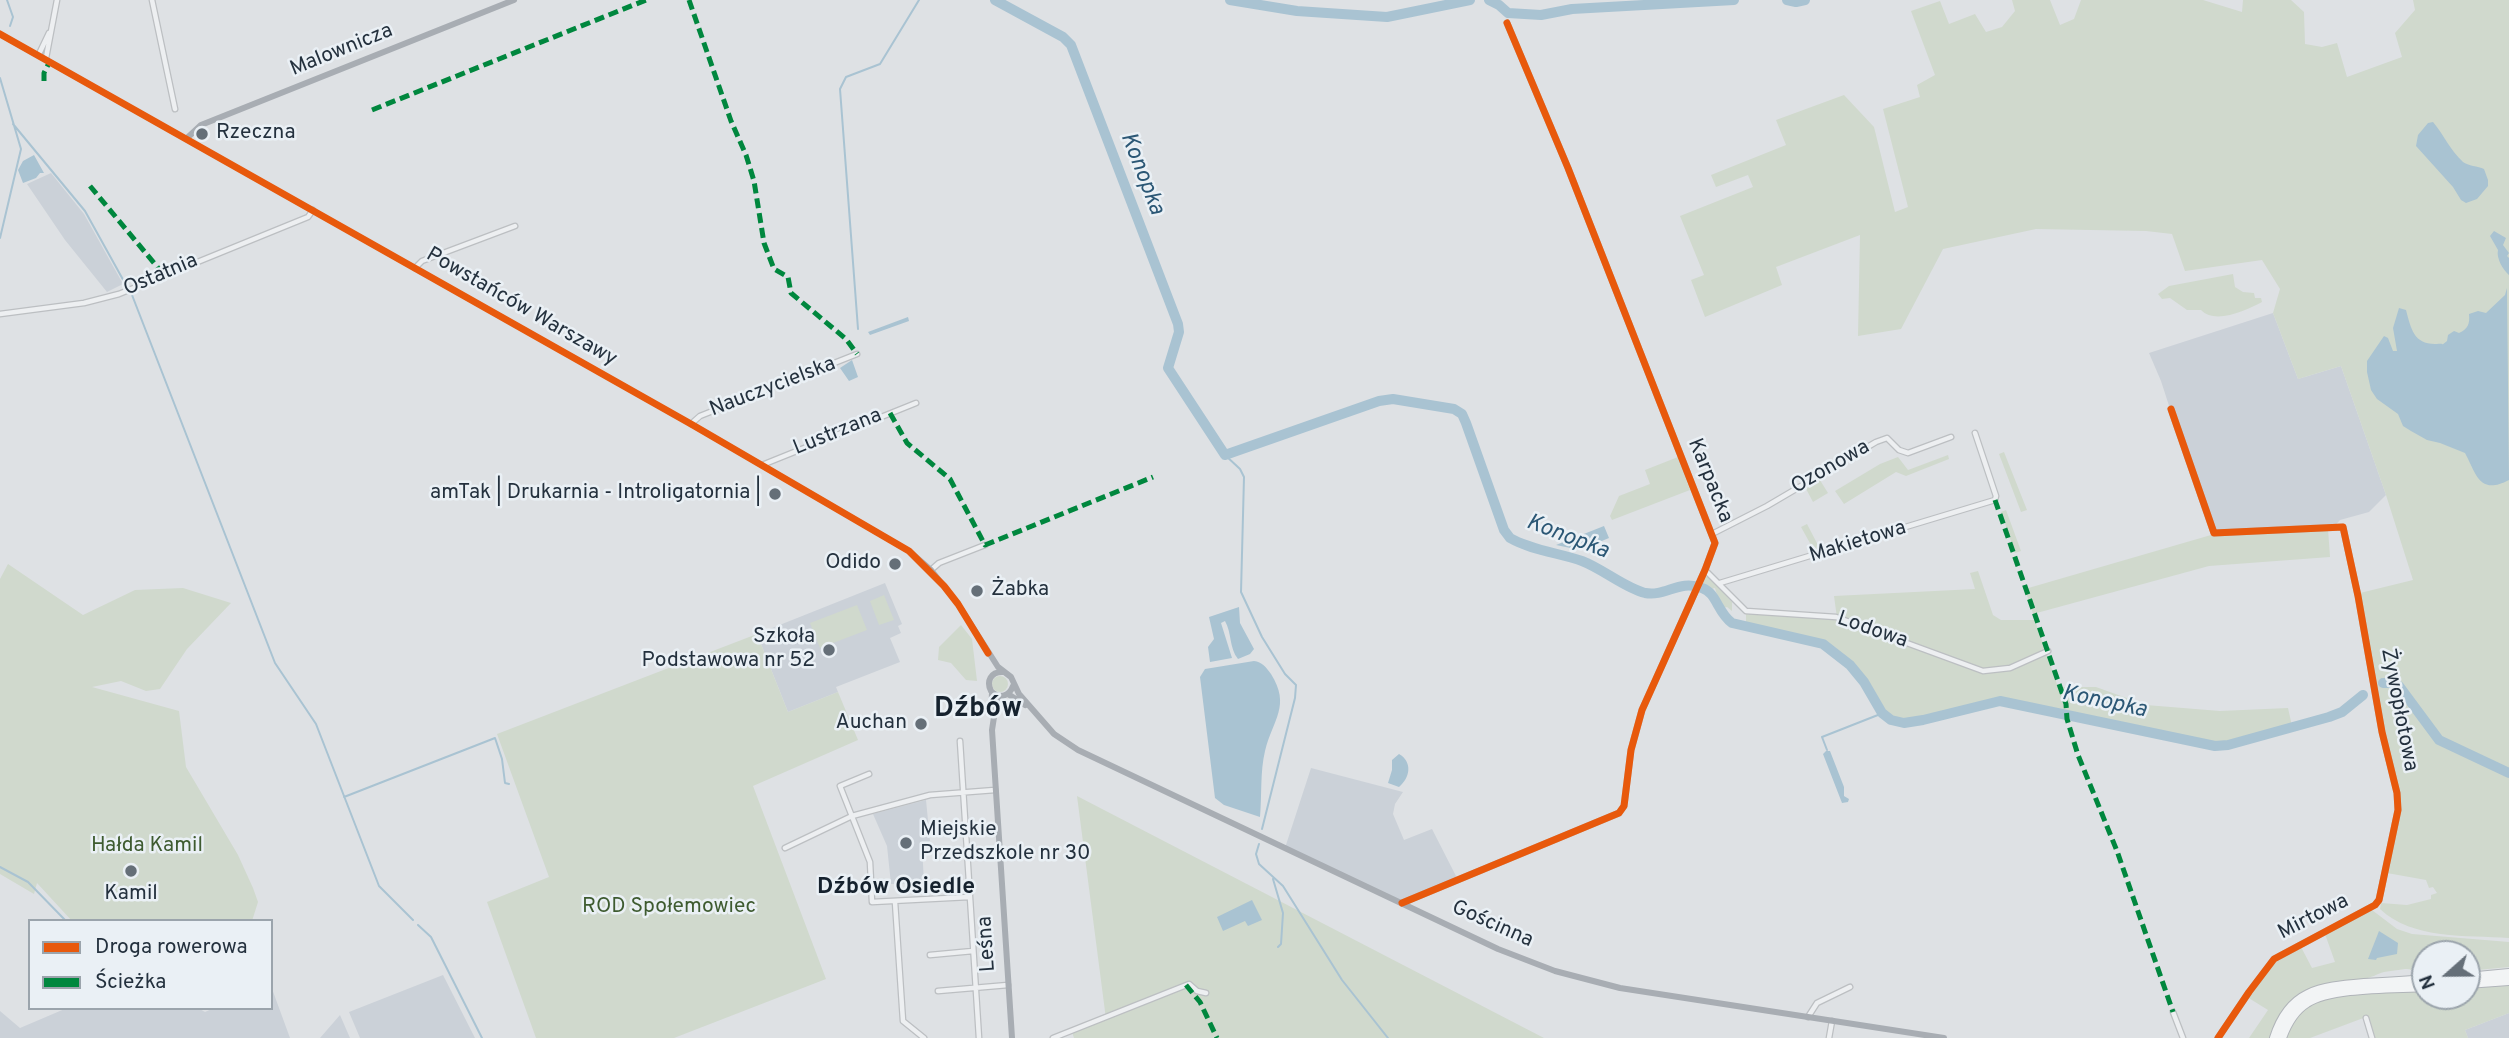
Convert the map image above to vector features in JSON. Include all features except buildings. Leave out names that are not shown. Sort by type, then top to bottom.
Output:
[{"type":"highway","points":[[2481,975],[2509,973]]},
{"type":"highway","points":[[2274,1038],[2284,1013],[2301,997],[2314,990],[2411,980]]},
{"type":"highway","points":[[2481,983],[2509,981]]},
{"type":"highway","points":[[2282,1038],[2295,1013],[2316,998],[2344,992],[2411,987]]},
{"type":"main road","name":"Malownicza","points":[[186,139],[201,125],[514,0]]},
{"type":"main road","name":"Powstańców Warszawy","points":[[0,34],[313,209],[909,551],[931,570],[958,604],[1002,672]]},
{"type":"main road","name":"Powstańców Warszawy","points":[[988,653],[993,674]]},
{"type":"main road","points":[[1002,672],[1011,677],[1013,686],[1005,695],[992,693],[988,682],[993,674],[1002,672]]},
{"type":"main road","name":"Gościnna","points":[[1013,686],[1054,734],[1078,750],[1521,959],[1587,981],[1630,990],[1944,1038]]},
{"type":"main road","name":"Leśna","points":[[992,693],[990,703],[1011,1038]]},
{"type":"main road","name":"Gościnna","points":[[1005,695],[1030,708]]},
{"type":"main road","name":"Leśna","points":[[992,723],[996,704],[1005,695]]},
{"type":"street","points":[[46,58],[57,0]]},
{"type":"street","points":[[152,0],[175,109]]},
{"type":"street","name":"Karpacka","points":[[1402,903],[1619,813],[1624,806],[1631,750],[1642,710],[1701,581],[1715,543],[1568,168],[1507,23]]},
{"type":"street","points":[[39,54],[50,29]]},
{"type":"street","name":"Ostatnia","points":[[0,314],[84,303],[120,294],[308,217],[313,209]]},
{"type":"street","points":[[415,268],[422,261],[515,226]]},
{"type":"street","name":"Nauczycielska","points":[[691,424],[700,416],[857,354]]},
{"type":"street","name":"Lustrzana","points":[[761,466],[916,403]]},
{"type":"street","name":"Żywopłotowa","points":[[2171,409],[2214,533],[2343,527],[2397,793],[2398,810],[2379,900]]},
{"type":"street","name":"Makietowa","points":[[1720,583],[1995,500],[1996,496],[1975,433]]},
{"type":"street","name":"Ozonowa","points":[[1712,534],[1767,506],[1876,442],[1887,438],[1899,450],[1908,453],[1951,437]]},
{"type":"street","points":[[931,570],[939,563],[985,545]]},
{"type":"street","name":"Lodowa","points":[[1705,570],[1746,611],[1836,617],[1983,671],[2010,668],[2048,651]]},
{"type":"street","points":[[960,741],[979,1038]]},
{"type":"street","points":[[869,774],[840,786],[870,862],[872,902],[970,897]]},
{"type":"street","points":[[785,848],[852,817],[930,795],[995,790]]},
{"type":"street","name":"Mirtowa","points":[[2218,1038],[2274,959],[2372,907],[2379,900]]},
{"type":"street","points":[[895,902],[903,1021],[924,1038]]},
{"type":"street","points":[[930,955],[972,951]]},
{"type":"street","points":[[1053,1038],[1189,984],[1206,993]]},
{"type":"street","points":[[939,991],[1009,985]]},
{"type":"street","points":[[1808,1017],[1817,1003],[1850,987]]},
{"type":"street","points":[[2173,1012],[2183,1038]]},
{"type":"street","points":[[2366,1018],[2372,1038]]},
{"type":"street","points":[[1829,1038],[1832,1021]]},
{"type":"shaded area","points":[[51,173],[84,214],[123,284],[107,292],[65,240],[27,184]]},
{"type":"shaded area","points":[[2273,313],[2298,379],[2341,366],[2386,495],[2369,512],[2340,520],[2332,529],[2211,535],[2161,381],[2149,353]]},
{"type":"shaded area","name":"Szkoła Podstawowa nr 52","points":[[885,583],[902,624],[898,626],[901,633],[890,638],[900,662],[836,687],[838,692],[788,712],[757,634]]},
{"type":"shaded area","points":[[1311,768],[1403,792],[1395,804],[1393,814],[1404,840],[1432,829],[1457,878],[1402,903],[1285,848]]},
{"type":"shaded area","name":"Miejskie Przedszkole nr 30","points":[[926,800],[930,841],[922,846],[924,883],[891,884],[887,846],[873,814]]},
{"type":"shaded area","points":[[443,975],[475,1038],[360,1038],[349,1012]]},
{"type":"shaded area","points":[[273,991],[290,1038],[0,1038],[0,1011],[20,1028],[62,1010],[273,1010]]},
{"type":"shaded area","points":[[2509,1013],[2509,1038],[2468,1038],[2465,1030]]},
{"type":"shaded area","points":[[340,1015],[350,1038],[320,1038]]},
{"type":"green space","points":[[2012,0],[2050,0],[2060,25],[2074,19],[2081,0],[2203,0],[2242,12],[2243,0],[2291,0],[2304,12],[2305,44],[2322,47],[2337,43],[2347,77],[2402,57],[2395,33],[2415,10],[2413,0],[2509,0],[2509,938],[2458,936],[2424,931],[2393,919],[2380,909],[2381,903],[2407,905],[2431,899],[2431,895],[2437,893],[2433,887],[2429,888],[2426,880],[2387,873],[2400,811],[2399,792],[2383,724],[2360,593],[2413,580],[2341,366],[2298,379],[2273,313],[2280,289],[2262,260],[2185,271],[2172,234],[2036,229],[1943,249],[1901,329],[1858,336],[1860,235],[1776,267],[1782,285],[1705,317],[1691,280],[1704,275],[1680,216],[1753,187],[1748,175],[1716,187],[1711,175],[1786,145],[1776,120],[1844,95],[1874,127],[1895,212],[1908,207],[1883,109],[1920,97],[1917,85],[1935,75],[1911,11],[1940,1],[1949,24],[1975,14],[1986,32],[2002,27],[2015,11]]},
{"type":"green space","points":[[2233,274],[2235,287],[2243,292],[2254,293],[2255,298],[2261,298],[2262,302],[2231,315],[2214,316],[2201,310],[2187,310],[2170,298],[2162,299],[2158,294],[2169,286]]},
{"type":"green space","points":[[2004,452],[2027,510],[2021,512],[1999,454]]},
{"type":"green space","points":[[1948,455],[1949,459],[1906,476],[1896,472],[1844,504],[1835,491],[1880,464],[1898,457],[1908,470]]},
{"type":"green space","points":[[1678,457],[1690,490],[1612,520],[1610,516],[1619,496],[1650,484],[1645,470]]},
{"type":"green space","points":[[1818,477],[1828,493],[1813,502],[1804,485]]},
{"type":"green space","points":[[2006,510],[2021,551],[2015,553],[2001,512]]},
{"type":"green space","points":[[1807,524],[1820,549],[1832,544],[1834,548],[1816,554],[1801,527]]},
{"type":"green space","points":[[2328,529],[2330,557],[2209,566],[2033,614],[2025,589],[2211,535]]},
{"type":"green space","name":"Hałda Kamil","points":[[8,564],[83,615],[135,590],[183,588],[231,603],[187,649],[160,689],[146,691],[121,681],[92,687],[179,711],[186,767],[238,855],[253,888],[258,902],[253,919],[70,919],[37,883],[34,894],[0,874],[0,579]]},
{"type":"green space","points":[[1978,571],[1993,615],[2001,620],[2035,620],[2058,687],[2096,687],[2146,705],[2220,711],[2288,708],[2292,726],[2213,744],[1999,698],[1919,718],[1897,720],[1889,716],[1860,673],[1835,647],[1746,625],[1746,614],[1837,618],[1834,596],[1975,589],[1970,573]]},
{"type":"green space","points":[[1704,577],[1709,577],[1732,602],[1732,611],[1727,607],[1721,609],[1715,588],[1711,589],[1703,584]]},
{"type":"green space","points":[[884,595],[894,620],[879,625],[870,601]]},
{"type":"green space","points":[[857,605],[867,630],[820,648],[810,623]]},
{"type":"green space","points":[[961,625],[972,639],[977,681],[966,680],[951,663],[938,660],[939,647]]},
{"type":"green space","name":"ROD Społemowiec","points":[[757,634],[788,712],[838,692],[858,740],[753,786],[826,979],[674,1038],[536,1038],[487,902],[549,877],[497,734]]},
{"type":"green space","points":[[997,676],[1003,676],[1008,684],[1006,690],[997,692],[992,687],[992,681]]},
{"type":"green space","points":[[1077,796],[1544,1038],[1074,1038],[1072,1032],[1106,1019]]},
{"type":"green space","points":[[2372,910],[2397,929],[2412,934],[2509,942],[2509,967],[2481,970],[2481,940],[2411,940],[2411,970],[2384,972],[2305,990],[2286,1007],[2272,1038],[2249,1038],[2268,1010],[2247,997],[2273,964],[2301,947],[2312,968],[2335,962],[2325,934]]},
{"type":"green space","points":[[2509,986],[2509,1013],[2465,1030],[2468,1038],[2373,1038],[2366,1017],[2310,1038],[2286,1038],[2303,1010],[2332,997],[2364,992],[2411,990],[2411,1010],[2481,1010],[2481,987]]},
{"type":"water","points":[[2433,122],[2463,162],[2484,169],[2488,186],[2477,199],[2466,203],[2461,200],[2453,187],[2416,146],[2418,135],[2428,123]]},
{"type":"water","points":[[34,155],[44,173],[23,183],[18,170],[23,161]]},
{"type":"water","points":[[2494,231],[2506,238],[2503,245],[2509,253],[2509,275],[2500,264],[2498,250],[2490,236]]},
{"type":"water","points":[[2507,288],[2509,480],[2491,485],[2480,480],[2465,453],[2427,440],[2403,426],[2398,414],[2377,399],[2371,390],[2367,361],[2384,336],[2388,338],[2393,351],[2397,351],[2393,328],[2399,308],[2406,310],[2418,339],[2429,344],[2443,344],[2448,335],[2454,331],[2459,333],[2466,328],[2469,314],[2478,311],[2486,313],[2505,295]]},
{"type":"water","points":[[908,317],[909,321],[870,335],[868,332]]},
{"type":"water","points":[[852,360],[858,377],[849,381],[840,368]]},
{"type":"water","points":[[1604,526],[1609,538],[1580,550],[1556,545]]},
{"type":"water","points":[[1239,607],[1240,623],[1254,649],[1250,654],[1238,659],[1225,621],[1221,623],[1232,658],[1210,662],[1208,647],[1214,639],[1209,617]]},
{"type":"water","points":[[1254,661],[1264,665],[1271,674],[1280,695],[1278,712],[1263,759],[1260,817],[1224,805],[1215,798],[1200,677],[1205,669]]},
{"type":"water","points":[[1830,751],[1848,802],[1842,803],[1823,754]]},
{"type":"water","points":[[1399,754],[1406,761],[1408,775],[1399,787],[1388,783],[1392,760]]},
{"type":"water","points":[[1252,900],[1262,920],[1248,926],[1245,921],[1223,931],[1217,917]]},
{"type":"water","points":[[2379,931],[2398,943],[2397,954],[2376,960],[2368,959]]},
{"type":"waterway","points":[[7,0],[13,17],[10,26]]},
{"type":"waterway","points":[[858,329],[840,89],[846,77],[880,64],[919,0]]},
{"type":"waterway","name":"Konopka","points":[[995,0],[1063,37],[1071,45],[1178,324],[1179,332],[1168,368],[1225,455],[1379,401],[1393,399],[1454,409],[1462,414],[1466,423],[1504,530],[1510,538],[1582,561],[1645,593],[1660,593],[1686,586],[1702,588],[1711,594],[1732,623],[1823,644],[1850,665],[1864,682],[1882,713],[1891,720],[1904,723],[2000,701],[2215,746],[2228,745],[2329,717],[2342,712],[2363,695]]},
{"type":"waterway","points":[[1230,0],[1297,11],[1387,17],[1470,0]]},
{"type":"waterway","points":[[1489,0],[1508,13],[1541,15],[1572,9],[1734,0]]},
{"type":"waterway","points":[[1787,0],[1805,0]]},
{"type":"waterway","points":[[0,78],[21,149],[0,238]]},
{"type":"waterway","points":[[13,124],[85,211],[126,285]]},
{"type":"waterway","points":[[132,295],[275,663],[316,724],[379,886],[413,920]]},
{"type":"waterway","points":[[1225,455],[1240,469],[1244,477],[1241,592],[1262,637],[1285,674],[1296,685],[1262,829]]},
{"type":"waterway","name":"Konopka","points":[[2383,683],[2399,686],[2439,740],[2509,773]]},
{"type":"waterway","points":[[1827,750],[1822,737],[1883,713]]},
{"type":"waterway","points":[[344,797],[495,738],[502,759],[505,783],[509,784]]},
{"type":"waterway","points":[[1259,844],[1256,854],[1259,864],[1283,886],[1342,980],[1388,1038]]},
{"type":"waterway","points":[[0,867],[28,882],[64,919]]},
{"type":"waterway","points":[[1273,879],[1283,913],[1281,944],[1278,947]]},
{"type":"waterway","points":[[418,925],[431,937],[482,1038]]},
{"type":"marked path","points":[[372,110],[646,0]]},
{"type":"marked path","points":[[689,0],[731,121],[746,155],[754,181],[764,243],[774,269],[788,277],[791,293],[846,339],[857,354]]},
{"type":"marked path","points":[[44,81],[44,73],[50,61]]},
{"type":"marked path","points":[[90,186],[164,275]]},
{"type":"marked path","points":[[890,413],[907,443],[950,479],[985,545],[1153,477]]},
{"type":"marked path","points":[[1995,500],[2066,704],[2067,719],[2078,755],[2117,851],[2173,1012]]},
{"type":"marked path","points":[[1186,985],[1200,1002],[1217,1038]]},
{"type":"cycle path","points":[[1402,903],[1619,813],[1624,806],[1631,750],[1642,710],[1715,543],[1568,168],[1507,23]]},
{"type":"cycle path","points":[[0,34],[691,424],[909,551],[958,604],[988,653]]},
{"type":"cycle path","points":[[2171,409],[2214,533],[2343,527],[2382,732],[2397,793],[2398,810],[2379,900],[2375,905],[2274,959],[2218,1038]]},
{"type":"place","name":"Rzeczna","points":[[202,134]]},
{"type":"place","name":"amTak | Drukarnia - Introligatornia |","points":[[775,494]]},
{"type":"place","name":"Odido","points":[[895,564]]},
{"type":"place","name":"Żabka","points":[[977,591]]},
{"type":"place","name":"Szkoła Podstawowa nr 52","points":[[829,650]]},
{"type":"place","name":"Auchan","points":[[921,724]]},
{"type":"place","name":"Miejskie Przedszkole nr 30","points":[[906,843]]},
{"type":"place","name":"Kamil","points":[[131,871]]},
{"type":"district","name":"Dźbów","points":[[978,710]]},
{"type":"district","name":"Dźbów Osiedle","points":[[896,888]]}]
